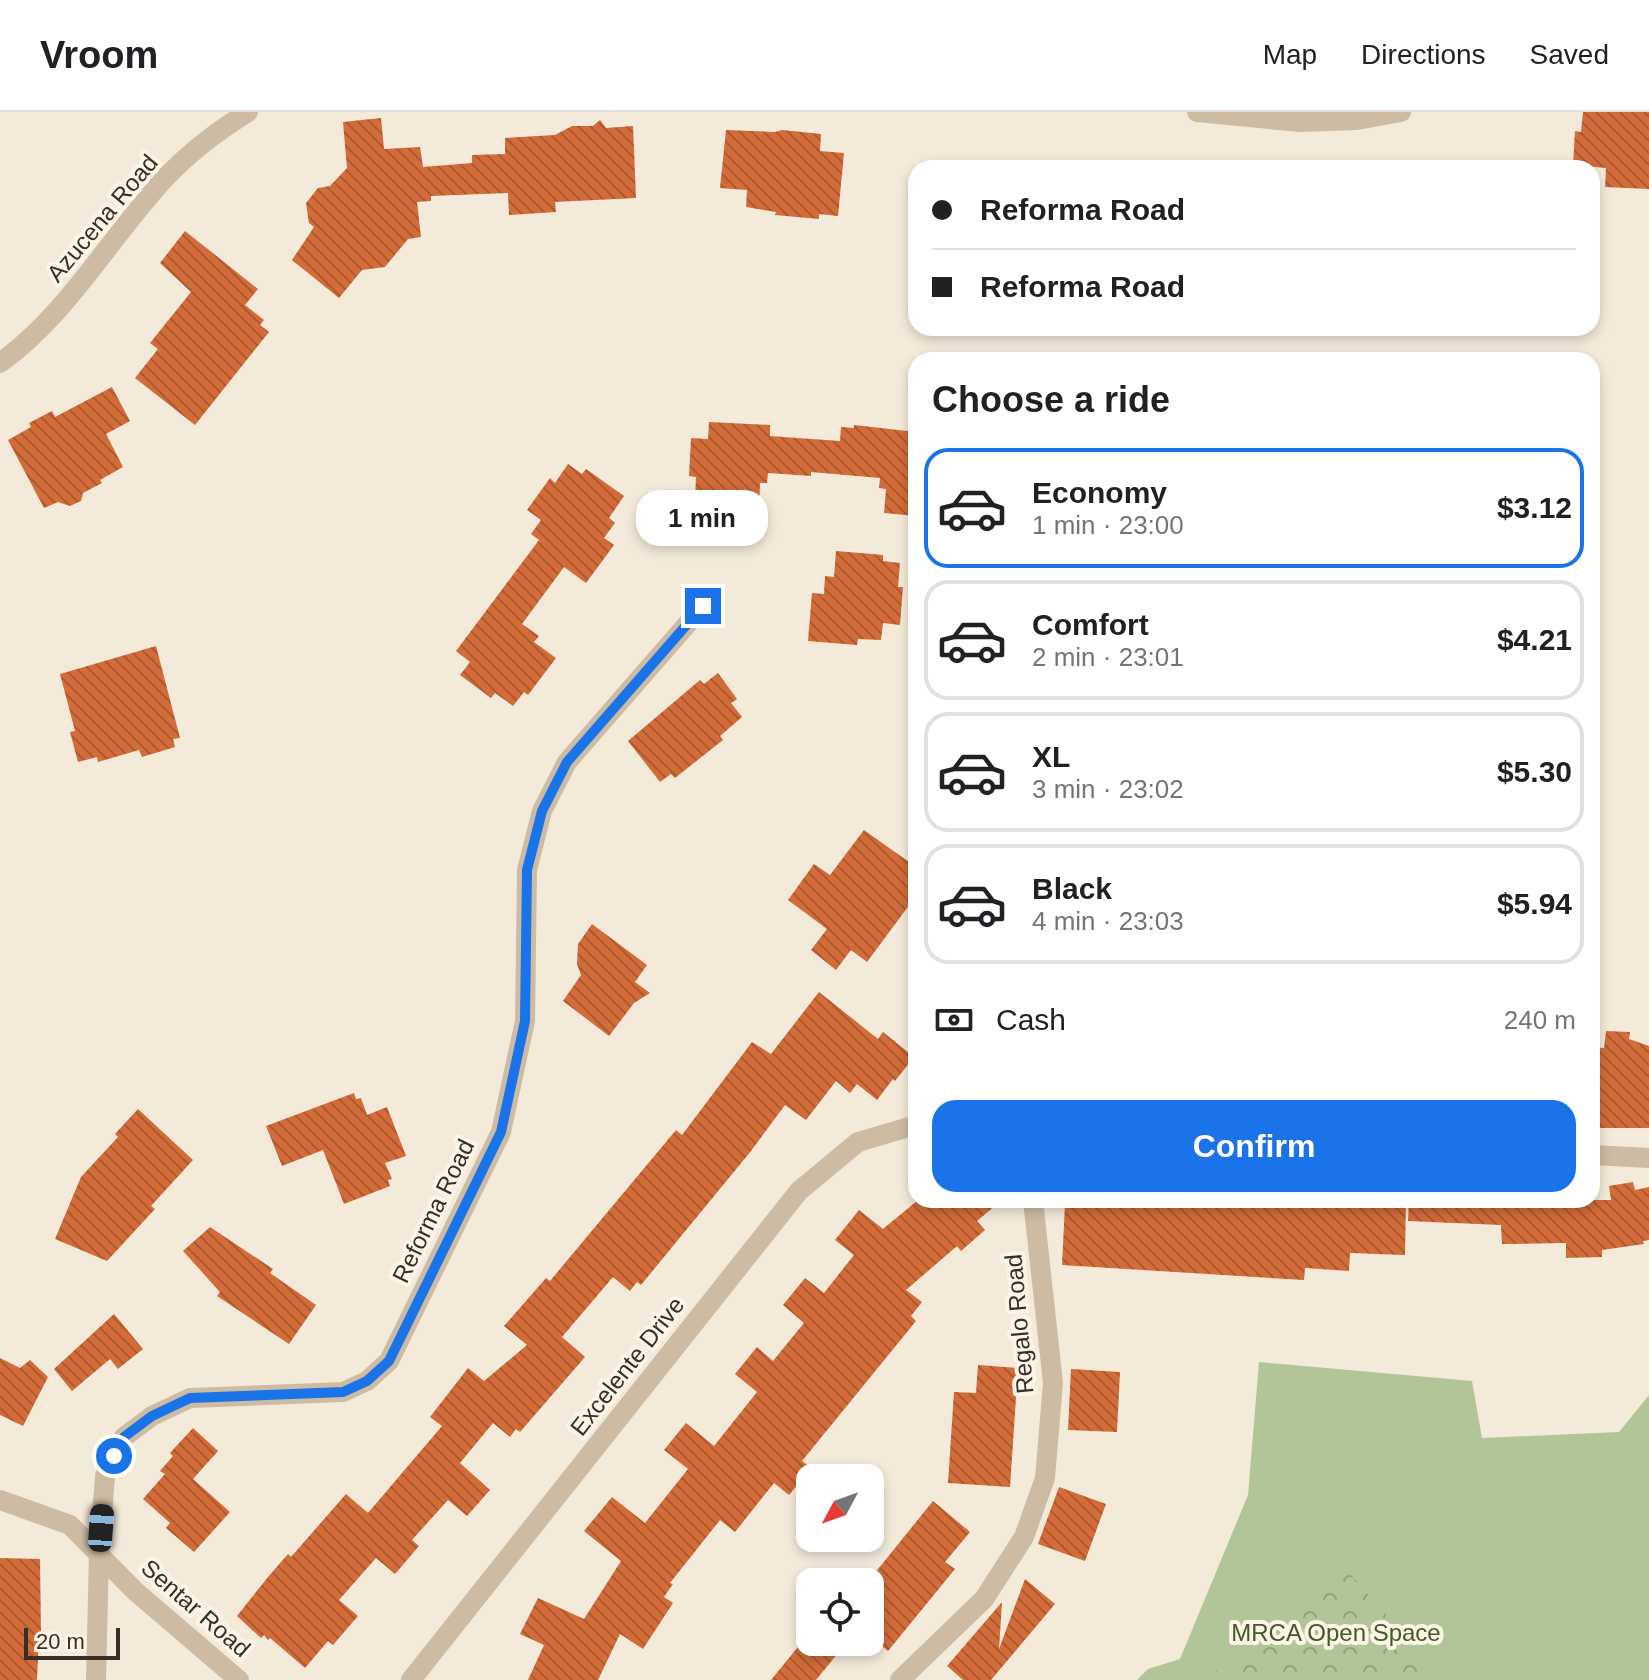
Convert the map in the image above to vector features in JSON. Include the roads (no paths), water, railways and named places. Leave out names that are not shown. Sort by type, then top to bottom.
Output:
[{"type":"street","name":"Azucena Road","points":[[0,363],[54,317],[167,176],[207,139],[248,112]]},
{"type":"street","points":[[1197,112],[1300,122],[1357,120],[1401,112]]},
{"type":"street","name":"Reforma Road","points":[[96,1680],[99,1554],[105,1476],[124,1437],[152,1416],[190,1398],[343,1392],[367,1381],[389,1361],[501,1132],[525,1021],[527,870],[542,811],[567,762],[703,606]]},
{"type":"street","name":"Excelente Drive","points":[[411,1680],[799,1191],[858,1142],[908,1127]]},
{"type":"street","points":[[1600,1155],[1649,1158]]},
{"type":"street","name":"Regalo Road","points":[[900,1680],[984,1599],[1024,1537],[1045,1478],[1053,1383],[1034,1208]]},
{"type":"street","name":"Sentar Road","points":[[0,1500],[70,1525],[135,1591],[239,1680]]},
{"type":"park label","name":"MRCA Open Space","points":[[1336,1632]]}]
